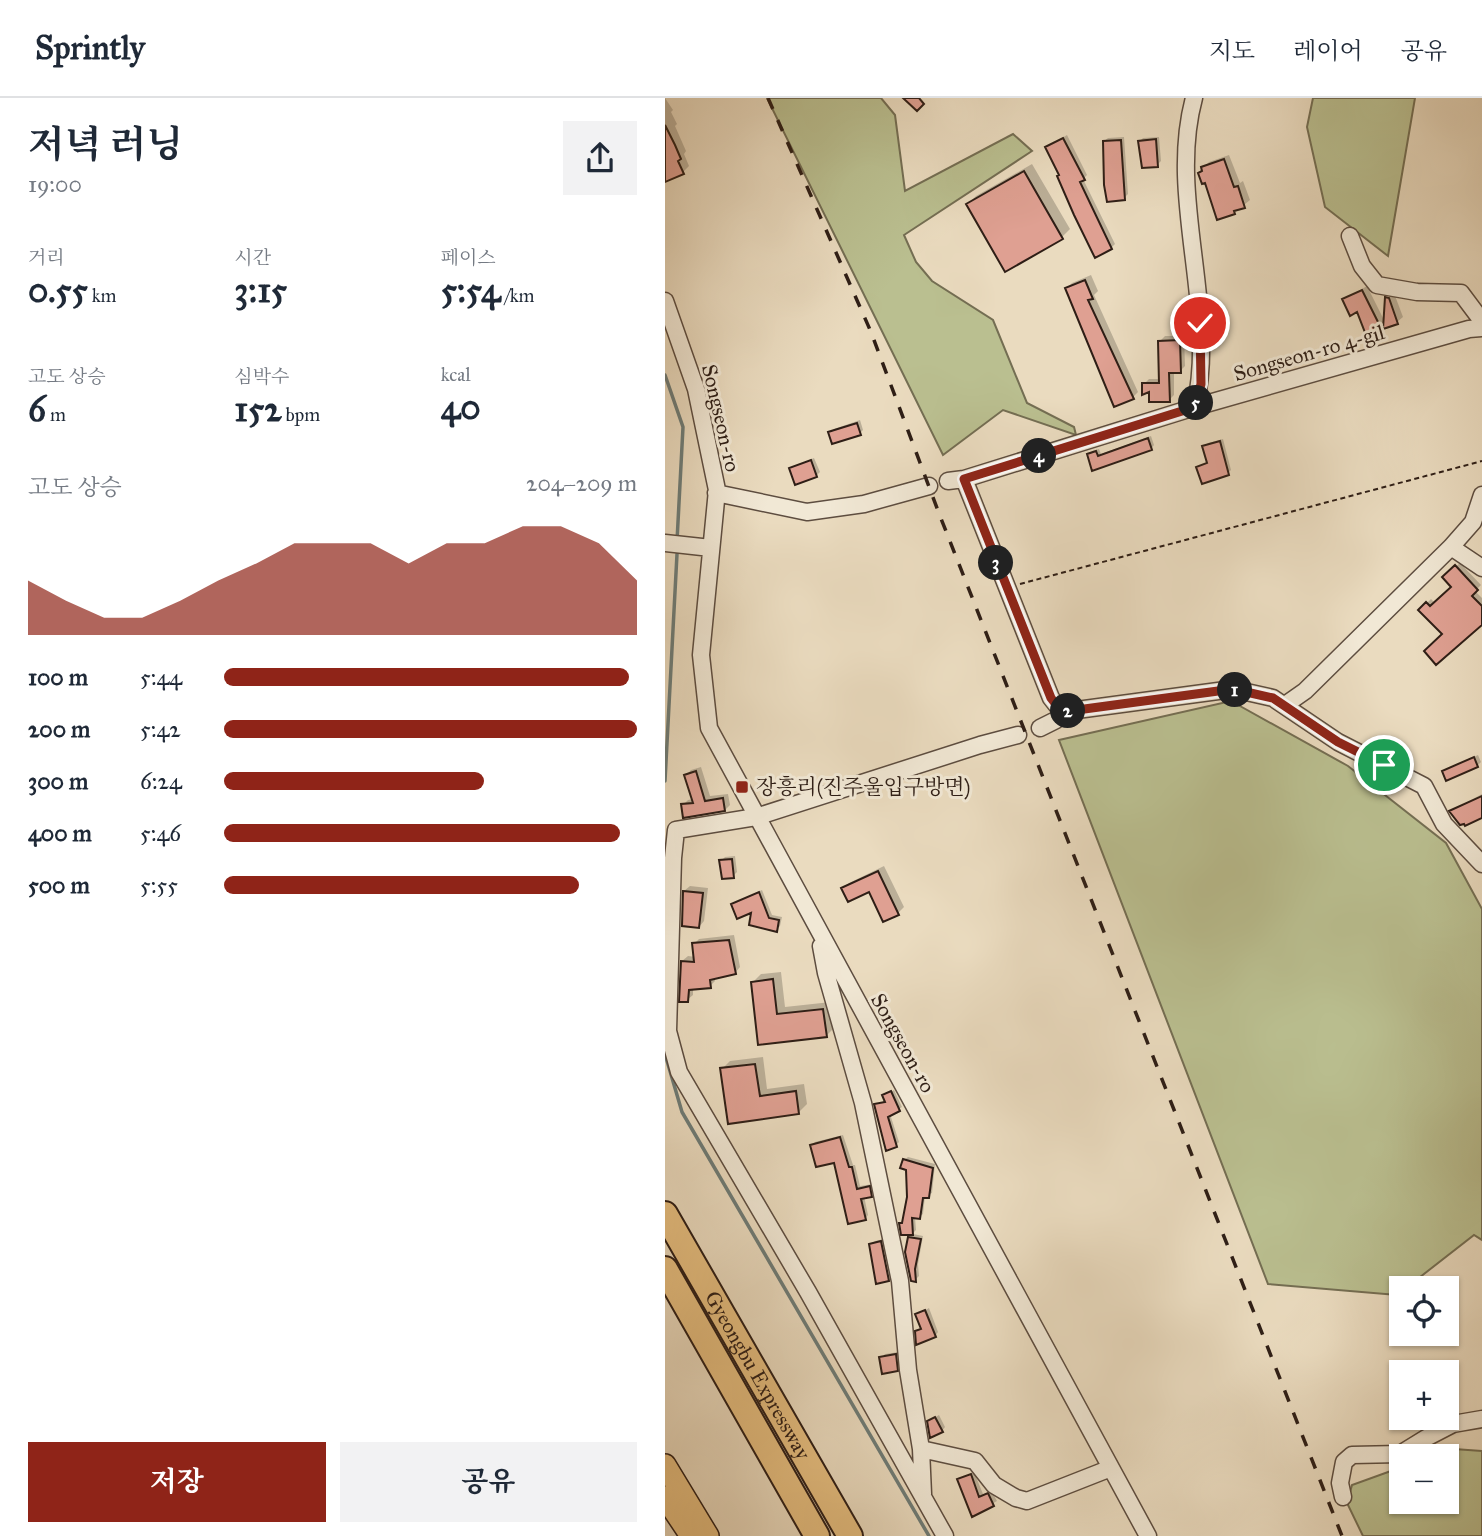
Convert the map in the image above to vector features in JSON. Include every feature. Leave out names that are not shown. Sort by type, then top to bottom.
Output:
[{"type":"highway","name":"Gyeongbu Expressway","points":[[665,1214],[850,1536]]},
{"type":"highway","name":"Gyeongbu Expressway","points":[[665,1269],[817,1536]]},
{"type":"main road","points":[[665,1465],[708,1536]]},
{"type":"main road","points":[[665,1497],[691,1536]]},
{"type":"street","points":[[1193,98],[1188,118],[1187,170],[1200,323],[1201,384],[1195,407]]},
{"type":"street","points":[[1350,236],[1362,267],[1377,285],[1417,292],[1461,293],[1482,321]]},
{"type":"street","name":"Songseon-ro","points":[[665,301],[696,389],[716,493],[701,655],[709,728],[1148,1536]]},
{"type":"street","name":"Songseon-ro 4-gil","points":[[1006,588],[956,480],[1195,407],[1482,327]]},
{"type":"street","points":[[716,493],[807,512],[864,504],[929,486]]},
{"type":"street","points":[[1285,705],[1305,691],[1451,547],[1473,522],[1482,495]]},
{"type":"street","points":[[665,543],[711,548]]},
{"type":"street","points":[[1451,547],[1482,568]]},
{"type":"street","points":[[1006,588],[1051,698],[1062,712]]},
{"type":"street","points":[[1040,728],[1055,720],[1062,712],[1233,689],[1273,698],[1338,742],[1424,786],[1444,824],[1482,862]]},
{"type":"street","points":[[945,1536],[808,1292],[679,1072],[668,1031],[676,830],[755,817],[980,745],[1018,736]]},
{"type":"street","points":[[818,932],[826,974],[863,1102],[900,1281],[908,1370],[921,1449],[923,1496]]},
{"type":"street","points":[[1343,1497],[1340,1483],[1345,1462],[1352,1455],[1400,1454],[1453,1424],[1482,1419]]},
{"type":"street","points":[[921,1449],[975,1461],[995,1485],[1016,1498],[1027,1501],[1111,1468]]},
{"type":"path","points":[[1006,588],[1482,461]]},
{"type":"green space","points":[[767,98],[881,98],[895,115],[905,191],[1013,134],[1032,151],[904,235],[916,262],[932,281],[993,320],[1027,403],[1074,427],[1076,435],[1003,410],[943,455]]},
{"type":"green space","points":[[1313,98],[1415,98],[1388,256],[1325,207],[1307,127]]},
{"type":"green space","points":[[1231,701],[1348,766],[1446,843],[1482,909],[1482,1240],[1474,1235],[1421,1276],[1389,1276],[1389,1294],[1268,1284],[1059,740]]},
{"type":"green space","points":[[1459,1449],[1482,1451],[1482,1536],[1363,1536],[1347,1503],[1352,1485],[1389,1472],[1389,1514],[1459,1514]]},
{"type":"building","points":[[903,98],[919,98],[924,104],[917,111]]},
{"type":"building","points":[[665,125],[681,159],[678,161],[684,174],[665,182]]},
{"type":"building","points":[[1063,138],[1085,180],[1080,182],[1112,249],[1095,258],[1045,147]]},
{"type":"building","points":[[1156,139],[1158,167],[1142,168],[1138,141]]},
{"type":"building","points":[[1121,140],[1125,200],[1107,202],[1103,141]]},
{"type":"building","points":[[1224,159],[1234,187],[1238,186],[1245,208],[1217,220],[1205,183],[1202,184],[1198,173],[1202,171],[1201,167]]},
{"type":"building","points":[[1024,171],[1063,239],[1005,272],[966,204]]},
{"type":"building","points":[[1085,280],[1093,299],[1088,300],[1134,399],[1114,407],[1065,288]]},
{"type":"building","points":[[1362,290],[1382,330],[1366,335],[1357,312],[1350,316],[1342,299]]},
{"type":"building","points":[[1385,297],[1389,298],[1398,324],[1383,329]]},
{"type":"building","points":[[1180,340],[1181,373],[1169,373],[1170,402],[1149,402],[1149,392],[1142,395],[1142,383],[1159,383],[1158,341]]},
{"type":"building","points":[[857,423],[861,435],[832,444],[828,432]]},
{"type":"building","points":[[1148,438],[1152,450],[1092,471],[1087,454],[1096,451],[1098,456]]},
{"type":"building","points":[[1220,441],[1229,475],[1202,484],[1196,467],[1207,463],[1202,446]]},
{"type":"building","points":[[811,460],[817,477],[795,485],[789,468]]},
{"type":"building","points":[[1455,565],[1478,590],[1472,596],[1482,606],[1482,625],[1436,665],[1424,651],[1442,634],[1418,610],[1426,602],[1430,606],[1451,587],[1442,577]]},
{"type":"building","points":[[1474,757],[1478,767],[1446,781],[1442,771]]},
{"type":"building","points":[[696,771],[705,801],[723,798],[725,811],[683,818],[681,804],[693,803],[684,775]]},
{"type":"building","points":[[1482,796],[1482,818],[1465,826],[1460,825],[1449,811]]},
{"type":"building","points":[[732,859],[734,878],[722,879],[719,860]]},
{"type":"building","points":[[878,871],[899,915],[883,922],[869,892],[848,902],[841,888]]},
{"type":"building","points":[[683,891],[703,893],[699,928],[682,926]]},
{"type":"building","points":[[759,892],[769,918],[779,920],[777,932],[749,925],[751,913],[737,919],[731,904]]},
{"type":"building","points":[[729,940],[736,974],[710,980],[711,988],[689,990],[688,1002],[679,1002],[681,961],[694,962],[692,943]]},
{"type":"building","points":[[773,979],[777,1014],[823,1009],[827,1037],[758,1045],[751,982]]},
{"type":"building","points":[[755,1064],[760,1096],[796,1091],[799,1114],[728,1124],[720,1068]]},
{"type":"building","points":[[891,1091],[900,1111],[888,1117],[897,1147],[886,1151],[874,1104],[885,1102],[882,1095]]},
{"type":"building","points":[[840,1137],[857,1189],[870,1186],[872,1197],[861,1199],[866,1220],[848,1224],[834,1163],[816,1167],[810,1145]]},
{"type":"building","points":[[903,1159],[933,1168],[929,1198],[923,1198],[920,1219],[912,1218],[913,1235],[901,1235],[899,1223],[902,1223],[907,1197],[906,1170],[900,1168]]},
{"type":"building","points":[[908,1237],[921,1239],[915,1269],[916,1282],[911,1281],[905,1252]]},
{"type":"building","points":[[881,1241],[889,1281],[876,1284],[869,1244]]},
{"type":"building","points":[[925,1310],[936,1337],[916,1345],[915,1331],[921,1329],[915,1314]]},
{"type":"building","points":[[896,1354],[898,1371],[882,1374],[879,1357]]},
{"type":"building","points":[[935,1417],[943,1432],[930,1438],[927,1421]]},
{"type":"building","points":[[971,1474],[979,1497],[988,1493],[994,1506],[972,1517],[957,1479]]},
{"type":"waterway","points":[[665,375],[683,427],[677,541]]},
{"type":"waterway","points":[[665,781],[677,554]]},
{"type":"waterway","points":[[665,1054],[682,1112],[929,1536]]},
{"type":"railway","points":[[768,98],[871,332],[940,516],[1342,1536]]},
{"type":"place","name":"장흥리(진주울입구방면)","points":[[742,787]]},
{"type":"route","points":[[1200,323],[1201,384],[1195,407],[964,479],[1051,698],[1062,712],[1233,689],[1273,698],[1338,742],[1384,765]]}]
